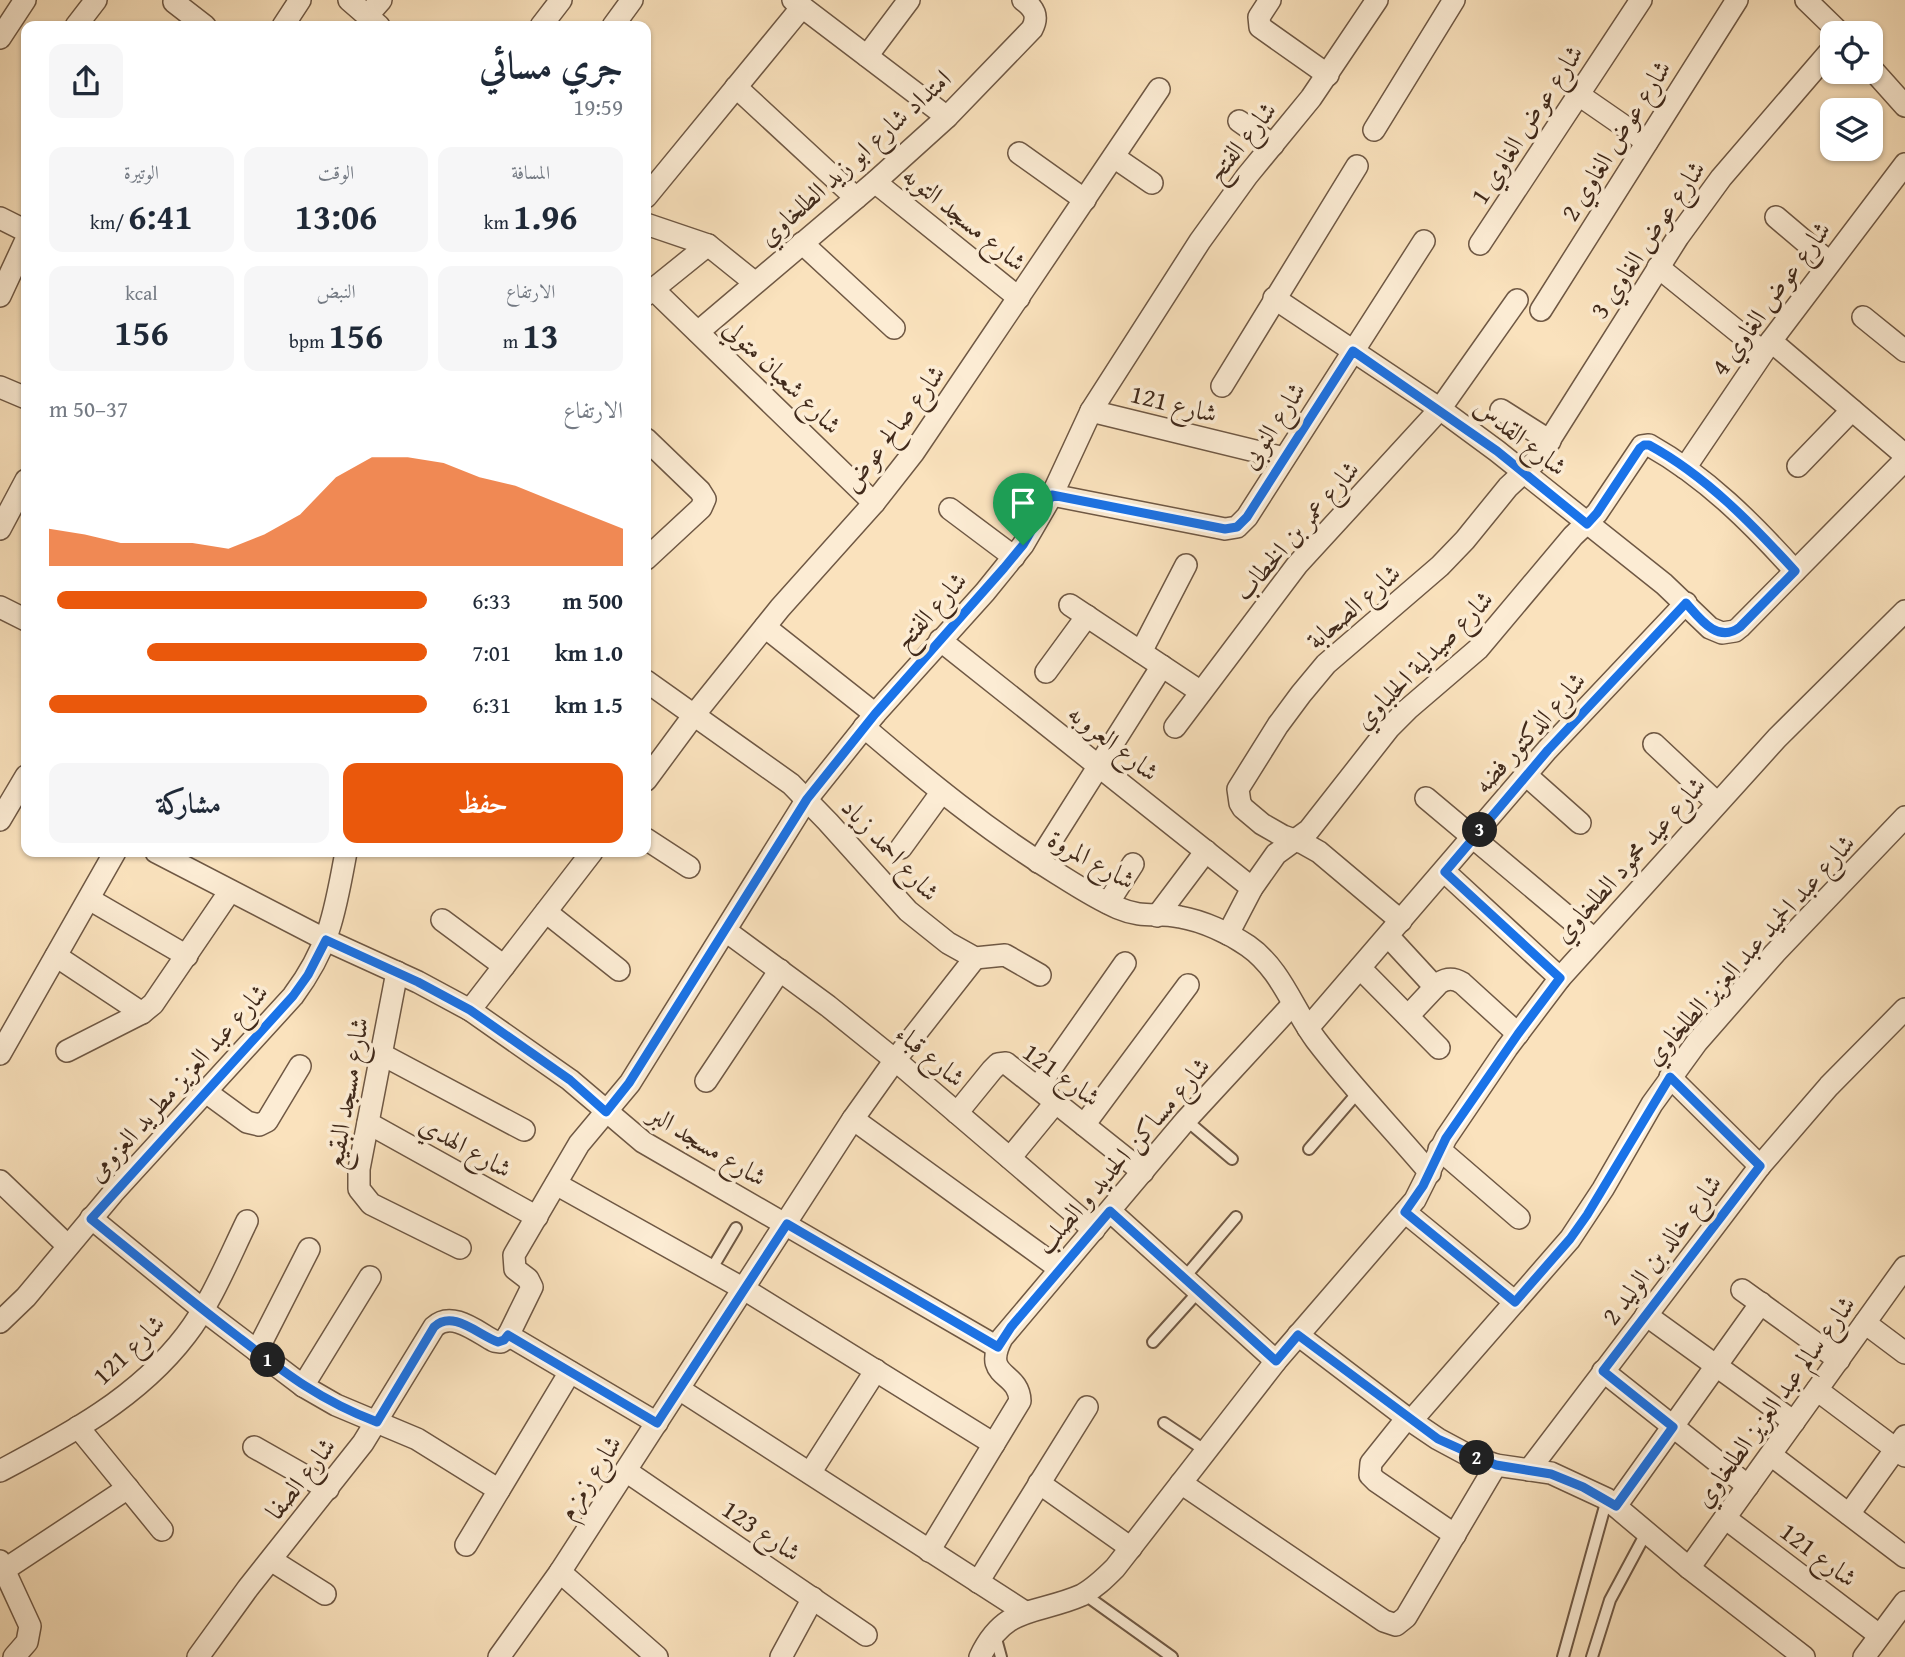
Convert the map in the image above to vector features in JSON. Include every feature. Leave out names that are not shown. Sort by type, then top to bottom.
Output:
[{"type":"street","points":[[0,38],[25,0]]},
{"type":"street","points":[[80,21],[96,0]]},
{"type":"street","points":[[287,21],[300,0]]},
{"type":"street","points":[[349,0],[376,14]]},
{"type":"street","points":[[545,21],[561,0]]},
{"type":"street","points":[[616,21],[632,0]]},
{"type":"street","points":[[867,57],[909,0]]},
{"type":"street","points":[[1270,0],[1259,17],[1260,27],[1328,75]]},
{"type":"street","name":"شارع الفتح","points":[[508,1335],[532,1287],[528,1279],[514,1269],[512,1260],[579,1144],[629,1083],[807,799],[869,720],[1014,556],[1052,495],[1091,411],[1200,242],[1328,75],[1377,0]]},
{"type":"street","points":[[1374,130],[1454,0]]},
{"type":"street","name":"شارع عوض الغاوي 1","points":[[1480,244],[1642,0]]},
{"type":"street","name":"شارع عوض الغاوي 2","points":[[1541,310],[1737,0]]},
{"type":"street","points":[[1806,0],[1828,21]]},
{"type":"street","points":[[174,2],[199,21]]},
{"type":"street","points":[[651,191],[736,87],[797,4],[947,117]]},
{"type":"street","name":"امتداد شارع ابو زيد الطلخاوي","points":[[698,332],[875,182],[947,117],[1032,29],[1035,23],[1029,7]]},
{"type":"street","name":"شارع عوض الغاوي 3","points":[[1524,472],[1537,460],[1550,441],[1658,267],[1721,178],[1820,63]]},
{"type":"street","points":[[1883,81],[1905,106]]},
{"type":"street","points":[[736,87],[856,198]]},
{"type":"street","name":"شارع صالح عوض","points":[[651,773],[694,715],[806,578],[874,503],[932,427],[1159,89]]},
{"type":"street","points":[[1579,95],[1647,142]]},
{"type":"street","points":[[1239,121],[1273,145]]},
{"type":"street","points":[[1018,153],[1085,200]]},
{"type":"street","points":[[1114,157],[1152,183]]},
{"type":"street","name":"شارع عوض الغاوي 4","points":[[1685,468],[1767,347],[1905,164]]},
{"type":"street","points":[[1222,386],[1357,166]]},
{"type":"street","name":"شارع مسجد التوبه","points":[[875,182],[1019,298]]},
{"type":"street","points":[[1776,217],[1829,262]]},
{"type":"street","points":[[0,218],[21,228]]},
{"type":"street","points":[[651,226],[708,245],[754,282]]},
{"type":"street","name":"شارع النوبى","points":[[1052,495],[1225,529],[1237,527],[1247,517],[1424,241]]},
{"type":"street","points":[[802,243],[894,328]]},
{"type":"street","points":[[651,291],[708,245]]},
{"type":"street","points":[[0,296],[21,251]]},
{"type":"street","points":[[1658,267],[1852,410],[1905,455]]},
{"type":"street","name":"شارع شعبان متولي","points":[[651,293],[698,332],[874,503]]},
{"type":"street","name":"شارع القدس","points":[[1274,298],[1440,409],[1524,472],[1664,584],[1710,628],[1722,634],[1735,631],[1795,571]]},
{"type":"street","name":"شارع عمر بن الخطاب","points":[[1175,727],[1297,565],[1440,409],[1517,300]]},
{"type":"street","points":[[1863,317],[1905,351]]},
{"type":"street","points":[[1798,466],[1852,410]]},
{"type":"street","name":"شارع 121","points":[[1091,411],[1284,458]]},
{"type":"street","points":[[1501,411],[1550,441]]},
{"type":"street","points":[[651,444],[705,499],[701,508],[651,554]]},
{"type":"street","name":"شارع صيدلية الحلباوي","points":[[1228,934],[1252,888],[1276,854],[1309,830],[1389,728],[1478,649],[1573,536],[1597,513],[1638,450],[1644,445],[1655,448],[1685,468]]},
{"type":"street","points":[[1685,468],[1730,504],[1795,571],[1905,460]]},
{"type":"street","name":"شارع الصحابة","points":[[1294,840],[1262,824],[1243,808],[1238,789],[1245,777],[1278,725],[1326,664],[1440,566],[1524,472]]},
{"type":"street","points":[[1,529],[21,490]]},
{"type":"street","points":[[950,509],[1014,556]]},
{"type":"street","points":[[1142,652],[1186,565]]},
{"type":"street","name":"شارع الدكتور فضه","points":[[1308,1028],[1526,775],[1686,603]]},
{"type":"street","points":[[0,607],[21,618]]},
{"type":"street","points":[[1046,672],[1079,611],[1201,692]]},
{"type":"street","name":"شارع عيد محمود الطلخاوي","points":[[1430,1172],[1439,1149],[1560,978],[1717,803],[1816,698],[1905,611]]},
{"type":"street","name":"شارع المروة","points":[[765,628],[869,720],[941,793],[1038,862],[1108,903],[1143,916],[1181,917],[1228,934],[1249,947],[1275,973],[1308,1028],[1430,1172]]},
{"type":"street","name":"شارع العروبه","points":[[940,640],[1252,888]]},
{"type":"street","points":[[1038,862],[1162,666]]},
{"type":"street","name":"شارع احمد زياد","points":[[651,685],[774,770],[807,799],[908,911],[948,943],[975,958]]},
{"type":"street","points":[[1654,744],[1717,803]]},
{"type":"street","points":[[1526,775],[1580,823]]},
{"type":"street","points":[[0,820],[21,784]]},
{"type":"street","points":[[901,848],[941,793]]},
{"type":"street","points":[[1426,798],[1594,939]]},
{"type":"street","name":"شارع عبد الحميد عبد العزيز الطلخاوي","points":[[1455,1535],[1376,1481],[1370,1475],[1371,1462],[1570,1239],[1670,1077],[1775,953],[1905,817]]},
{"type":"street","points":[[1294,840],[1327,858],[1395,929],[1435,987]]},
{"type":"street","points":[[651,842],[689,867]]},
{"type":"street","points":[[1157,916],[1206,851]]},
{"type":"street","points":[[0,1054],[112,857]]},
{"type":"street","name":"شارع مسجد البر","points":[[165,857],[326,940],[397,972],[470,1010],[570,1080],[643,1142],[998,1347]]},
{"type":"street","name":"شارع عبد العزيز مطريد العزومى","points":[[0,1322],[26,1297],[91,1219],[293,996],[308,975],[326,940],[345,857]]},
{"type":"street","points":[[470,1010],[588,857]]},
{"type":"street","points":[[1108,903],[1133,864]]},
{"type":"street","points":[[1445,872],[1560,978]]},
{"type":"street","points":[[66,1051],[142,1013],[158,999],[230,891]]},
{"type":"street","points":[[89,899],[187,956]]},
{"type":"street","points":[[547,912],[619,970]]},
{"type":"street","points":[[442,920],[504,966]]},
{"type":"street","name":"شارع قباء","points":[[726,931],[895,1060],[1094,1230]]},
{"type":"street","points":[[975,958],[1005,955],[1040,975]]},
{"type":"street","points":[[56,956],[142,1013]]},
{"type":"street","name":"شارع زمزم","points":[[499,1657],[560,1572],[853,1119],[895,1060],[975,958]]},
{"type":"street","points":[[1038,1087],[1125,963]]},
{"type":"street","points":[[1360,968],[1439,1048]]},
{"type":"street","points":[[706,1081],[780,970]]},
{"type":"street","name":"شارع مسجد البقيع","points":[[397,972],[357,1179],[364,1197],[371,1204],[460,1248]]},
{"type":"street","points":[[1408,1016],[1443,980],[1458,981],[1518,1034]]},
{"type":"street","points":[[1084,1125],[1188,985]]},
{"type":"street","name":"شارع مساكن الحديد و الصلب","points":[[998,1347],[1011,1327],[1186,1120],[1293,1004]]},
{"type":"street","name":"شارع خالد بن الوليد 2","points":[[1528,1470],[1760,1166],[1829,1086],[1905,1009]]},
{"type":"street","points":[[381,1054],[524,1130]]},
{"type":"street","name":"شارع 121","points":[[957,1113],[992,1070],[1002,1063],[1010,1065],[1143,1172]]},
{"type":"street","points":[[206,1091],[247,1122],[259,1125],[269,1117],[300,1066]]},
{"type":"street","points":[[1670,1077],[1760,1166]]},
{"type":"street","points":[[1010,1158],[1056,1102]]},
{"type":"street","points":[[853,1119],[1060,1269]]},
{"type":"street","name":"شارع الهدي","points":[[368,1123],[537,1217]]},
{"type":"street","points":[[1439,1149],[1519,1218]]},
{"type":"street","points":[[980,1657],[994,1633],[1008,1620],[1084,1594],[1101,1582],[1131,1548],[1276,1361],[1405,1212],[1430,1172]]},
{"type":"street","points":[[0,1181],[68,1245]]},
{"type":"street","points":[[556,1184],[744,1289],[994,1444]]},
{"type":"street","points":[[1110,1211],[1276,1361]]},
{"type":"street","points":[[1405,1212],[1515,1302]]},
{"type":"street","points":[[91,1219],[203,1310],[303,1386],[336,1405],[417,1439],[499,1490]]},
{"type":"street","name":"شارع 121","points":[[0,1471],[78,1427],[124,1397],[146,1378],[180,1342],[203,1310],[247,1221]]},
{"type":"street","points":[[257,1351],[309,1249]]},
{"type":"street","name":"شارع سالم عبد العزيز الطلخاوي","points":[[1689,1568],[1905,1267]]},
{"type":"street","points":[[303,1386],[370,1277]]},
{"type":"street","points":[[1742,1290],[1839,1360]]},
{"type":"street","points":[[1612,1502],[1673,1427],[1761,1303]]},
{"type":"street","points":[[1646,1315],[1794,1422]]},
{"type":"street","name":"شارع الصفا","points":[[198,1657],[377,1422],[438,1323],[454,1321],[498,1342],[508,1335]]},
{"type":"street","points":[[1865,1323],[1905,1353]]},
{"type":"street","points":[[508,1335],[657,1423]]},
{"type":"street","points":[[1298,1335],[1438,1439],[1496,1465],[1551,1474],[1612,1502],[1689,1568],[1804,1657]]},
{"type":"street","points":[[929,1550],[1020,1401],[1015,1384],[1000,1373],[995,1365],[998,1347]]},
{"type":"street","points":[[810,1474],[876,1370]]},
{"type":"street","points":[[1603,1371],[1748,1486]]},
{"type":"street","points":[[466,1545],[570,1372]]},
{"type":"street","points":[[679,1389],[1025,1612]]},
{"type":"street","points":[[1817,1390],[1902,1447],[1849,1514]]},
{"type":"street","points":[[978,1582],[1087,1407]]},
{"type":"street","points":[[78,1427],[162,1530]]},
{"type":"street","points":[[254,1447],[328,1489]]},
{"type":"street","points":[[1771,1455],[1905,1557]]},
{"type":"street","points":[[1181,1483],[1391,1625],[1400,1623],[1406,1617],[1496,1465]]},
{"type":"street","name":"شارع 123","points":[[626,1471],[866,1635]]},
{"type":"street","points":[[1039,1483],[1131,1548]]},
{"type":"street","points":[[14,1657],[27,1642],[30,1626],[2,1566],[128,1488]]},
{"type":"street","name":"شارع 121","points":[[1725,1518],[1879,1635]]},
{"type":"street","points":[[271,1560],[325,1594]]},
{"type":"street","points":[[560,1572],[657,1657]]},
{"type":"street","points":[[781,1657],[813,1598]]},
{"type":"street","points":[[1864,1657],[1905,1602]]},
{"type":"lane","points":[[1308,1149],[1360,1090]]},
{"type":"lane","points":[[1186,1120],[1232,1159]]},
{"type":"lane","points":[[1153,1342],[1236,1217]]},
{"type":"lane","points":[[711,1270],[736,1228]]},
{"type":"lane","points":[[1164,1423],[1206,1451]]},
{"type":"lane","points":[[1563,1657],[1612,1502]]},
{"type":"lane","points":[[1592,1657],[1607,1607],[1646,1533]]},
{"type":"lane","points":[[1084,1594],[1172,1657]]},
{"type":"lane","points":[[994,1633],[1001,1657]]},
{"type":"route","points":[[1353,351],[1497,451],[1587,524],[1640,448],[1649,445],[1685,468],[1730,504],[1795,571],[1735,631],[1722,634],[1716,632],[1686,603],[1548,750],[1445,872],[1560,978],[1446,1138],[1423,1186],[1405,1212],[1515,1302],[1570,1239],[1587,1215],[1632,1136],[1670,1077],[1760,1166],[1603,1371],[1673,1427],[1616,1506],[1583,1487],[1551,1474],[1496,1465],[1466,1454],[1438,1439],[1411,1422],[1298,1335],[1276,1361],[1110,1211],[1011,1327],[998,1347],[787,1224],[657,1423],[508,1335],[504,1340],[494,1341],[449,1320],[434,1327],[377,1422],[336,1405],[303,1386],[203,1310],[91,1219],[293,996],[321,954],[326,940],[418,982],[470,1010],[570,1080],[606,1112],[629,1083],[807,799],[875,714],[985,592],[1023,545],[1052,495],[1225,529],[1237,527],[1247,517],[1353,351]]}]
